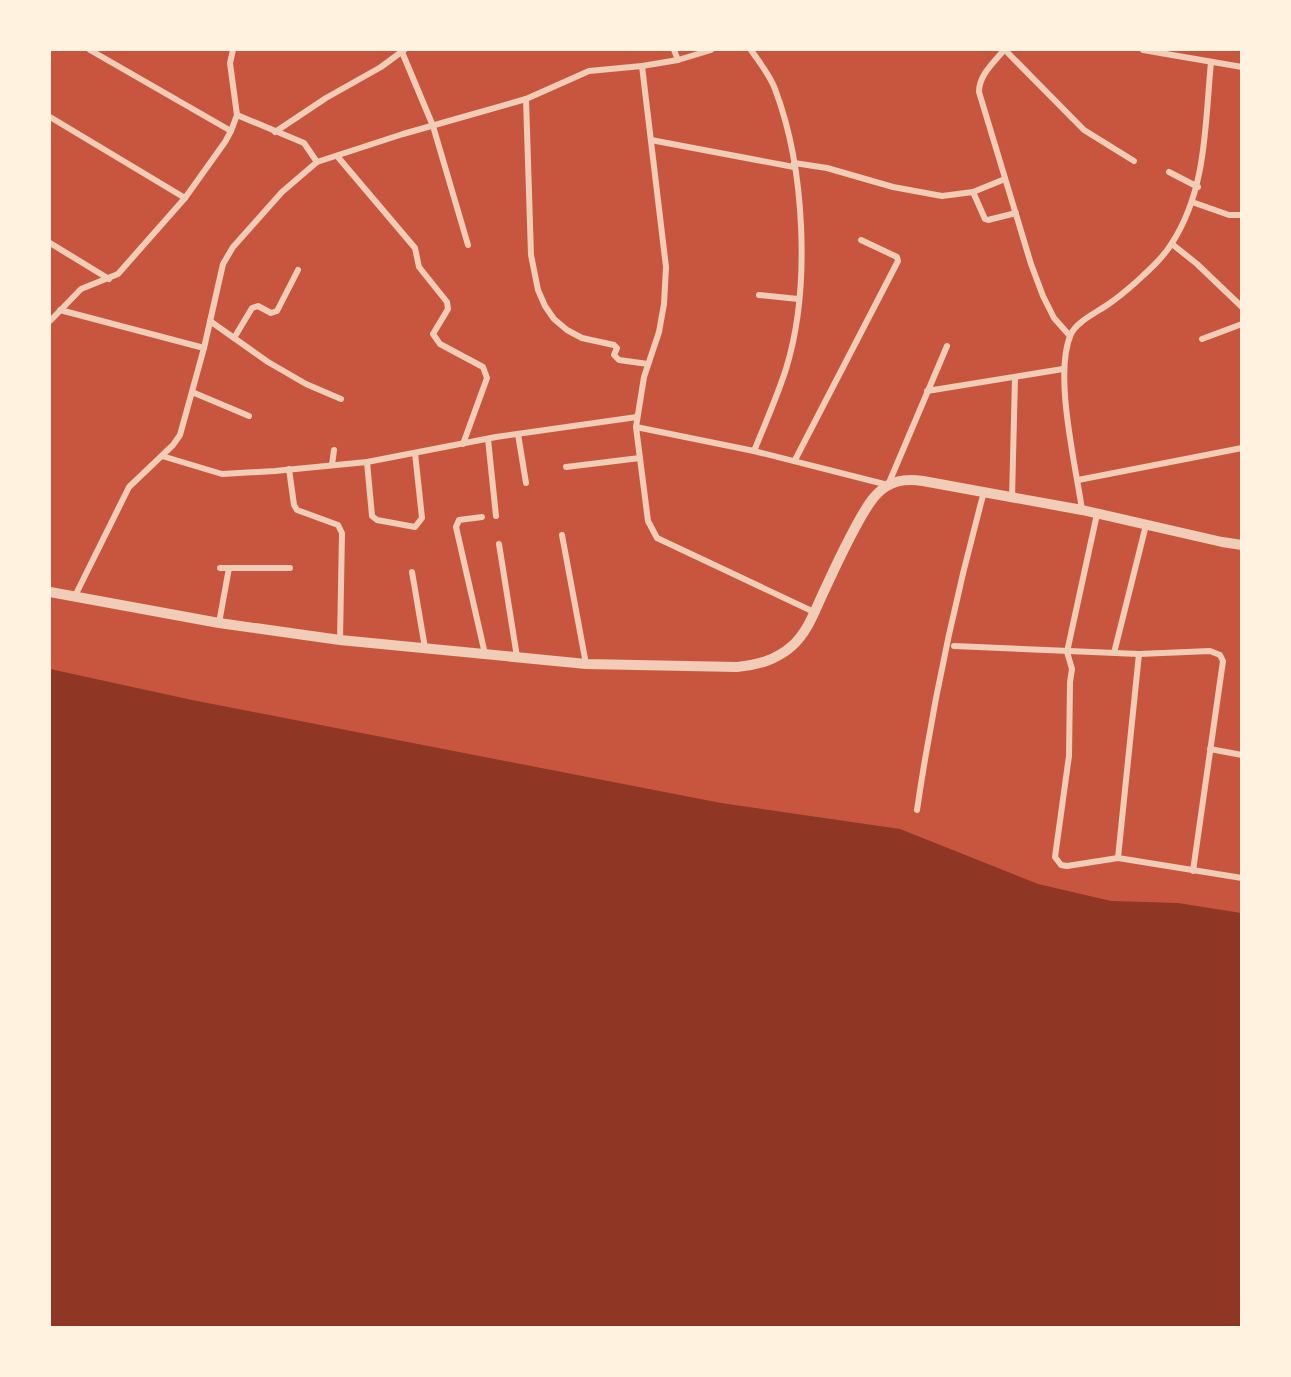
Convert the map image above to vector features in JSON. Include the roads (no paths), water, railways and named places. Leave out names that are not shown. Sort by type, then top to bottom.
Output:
[{"type":"street","points":[[90,50],[231,131]]},
{"type":"street","points":[[50,321],[81,289],[109,279],[123,269],[185,198],[231,131],[237,115],[230,63],[233,50]]},
{"type":"street","points":[[674,50],[678,60]]},
{"type":"street","points":[[75,596],[129,487],[173,445],[180,435],[204,348],[223,264],[227,256],[282,192],[317,162],[526,99],[589,71],[678,60],[711,50]]},
{"type":"street","points":[[751,50],[774,86],[788,130],[801,229],[796,325],[786,369],[754,451]]},
{"type":"street","points":[[1070,336],[1047,307],[1031,264],[979,88],[983,77],[1005,50],[1084,130],[1134,161]]},
{"type":"street","points":[[1143,50],[1242,67]]},
{"type":"street","points":[[275,132],[404,51],[433,126],[468,245]]},
{"type":"street","points":[[1082,510],[1069,428],[1063,369],[1070,336],[1075,328],[1112,302],[1149,270],[1172,244],[1198,187],[1211,62]]},
{"type":"street","points":[[642,66],[666,267],[664,304],[659,332],[644,377],[636,427],[648,521],[657,538],[814,612]]},
{"type":"street","points":[[526,99],[531,255],[538,290],[545,306],[554,319],[567,330],[582,338],[615,345],[617,348],[614,355],[619,360],[648,364]]},
{"type":"street","points":[[237,115],[304,143],[317,162]]},
{"type":"street","points":[[50,117],[185,198]]},
{"type":"street","points":[[651,140],[794,165],[827,168],[893,187],[942,196],[973,192],[1005,179]]},
{"type":"street","points":[[337,156],[415,248],[419,267],[447,302],[448,309],[433,334],[436,339],[440,344],[485,370],[486,382],[463,444]]},
{"type":"street","points":[[1169,172],[1198,187]]},
{"type":"street","points":[[973,192],[984,219],[1016,213]]},
{"type":"street","points":[[1192,201],[1228,215],[1242,216]]},
{"type":"street","points":[[795,460],[898,261],[897,257],[861,240]]},
{"type":"street","points":[[50,243],[109,279]]},
{"type":"street","points":[[1172,244],[1206,272],[1242,307]]},
{"type":"street","points":[[234,338],[252,308],[258,306],[271,314],[277,311],[298,270]]},
{"type":"street","points":[[759,295],[798,299]]},
{"type":"street","points":[[60,310],[204,348]]},
{"type":"street","points":[[210,321],[268,362],[306,384],[341,399]]},
{"type":"street","points":[[1202,339],[1242,324]]},
{"type":"street","points":[[888,485],[946,346]]},
{"type":"street","points":[[927,391],[1063,369]]},
{"type":"street","points":[[1012,498],[1015,378]]},
{"type":"street","points":[[192,392],[249,416]]},
{"type":"street","points":[[162,456],[222,474],[289,469],[367,462],[518,434],[637,417]]},
{"type":"street","points":[[636,427],[795,460],[888,485]]},
{"type":"street","points":[[518,434],[526,483]]},
{"type":"street","points":[[488,439],[496,516]]},
{"type":"street","points":[[1078,480],[1242,448]]},
{"type":"street","points":[[333,465],[334,450]]},
{"type":"street","points":[[367,462],[372,516],[377,520],[416,527],[422,518],[416,453]]},
{"type":"street","points":[[566,467],[640,458]]},
{"type":"street","points":[[289,469],[294,505],[297,510],[338,525],[342,533],[340,640]]},
{"type":"street","points":[[50,592],[219,623],[340,640],[586,664],[737,667],[757,665],[776,658],[793,646],[806,630],[853,530],[873,497],[888,485],[905,480],[914,479],[1082,510],[1242,545]]},
{"type":"street","points":[[916,810],[944,650],[984,492]]},
{"type":"street","points":[[1097,514],[1067,652],[1072,669],[1069,756],[1055,857],[1061,865],[1067,866],[1118,858],[1242,878]]},
{"type":"street","points":[[482,517],[459,520],[456,527],[485,654]]},
{"type":"street","points":[[1114,653],[1146,525]]},
{"type":"street","points":[[562,535],[586,664]]},
{"type":"street","points":[[499,544],[517,657]]},
{"type":"street","points":[[220,568],[290,568]]},
{"type":"street","points":[[219,623],[229,568]]},
{"type":"street","points":[[412,572],[425,648]]},
{"type":"street","points":[[954,646],[1139,654],[1210,651],[1220,655],[1223,662],[1193,871]]},
{"type":"street","points":[[1118,858],[1139,654]]},
{"type":"street","points":[[1210,749],[1242,755]]}]
